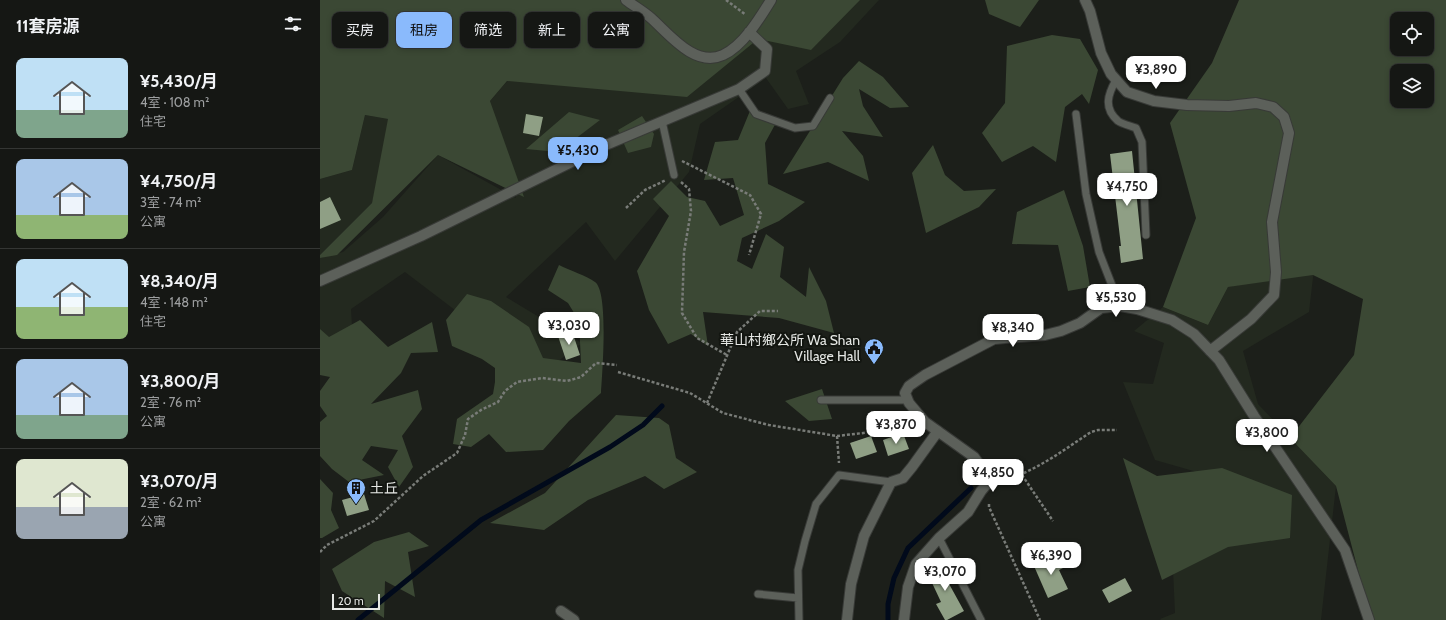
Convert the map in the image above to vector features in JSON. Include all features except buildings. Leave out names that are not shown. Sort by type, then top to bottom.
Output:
[{"type":"street","points":[[626,0],[651,18],[686,49],[704,57],[724,55],[736,46],[756,23],[771,0]]},
{"type":"street","points":[[1085,0],[1090,11],[1101,53],[1111,74],[1127,92],[1154,101],[1187,105],[1229,106],[1256,103],[1273,107],[1284,117],[1289,133],[1272,222],[1276,272],[1274,295],[1251,319],[1210,351]]},
{"type":"street","points":[[320,281],[421,236],[606,145],[739,89],[765,71],[767,49],[748,32]]},
{"type":"street","points":[[904,620],[908,587],[916,564],[940,538],[968,512],[987,484],[986,474],[974,457],[925,422],[908,400],[905,393],[909,386],[920,378],[994,340],[1045,335],[1062,331],[1080,323],[1101,308],[1120,306],[1137,309],[1172,320],[1194,334],[1219,360],[1254,416],[1344,550],[1369,620]]},
{"type":"street","points":[[847,620],[851,584],[864,536],[891,482],[902,478],[912,468],[938,431]]},
{"type":"street","points":[[561,611],[574,620]]},
{"type":"lane","points":[[1116,80],[1109,92],[1108,102],[1112,113],[1119,121],[1136,128],[1142,142],[1146,236]]},
{"type":"lane","points":[[739,89],[756,114],[795,128],[813,126],[830,98]]},
{"type":"lane","points":[[1076,114],[1086,194],[1099,252],[1120,306]]},
{"type":"lane","points":[[662,121],[674,175]]},
{"type":"lane","points":[[821,400],[908,400]]},
{"type":"lane","points":[[799,620],[798,570],[816,504],[839,475],[891,482]]},
{"type":"lane","points":[[940,538],[981,620]]},
{"type":"lane","points":[[758,594],[798,598]]},
{"type":"path","points":[[726,0],[756,23]]},
{"type":"path","points":[[669,154],[750,196],[761,214],[750,255]]},
{"type":"path","points":[[626,208],[645,190],[674,175],[690,189],[691,211],[684,252],[682,313],[698,338],[727,355]]},
{"type":"path","points":[[707,403],[737,332],[760,311],[778,311]]},
{"type":"path","points":[[320,552],[327,545],[374,521],[423,476],[457,452],[465,435],[468,419],[481,410],[498,402],[506,391],[517,382],[542,378],[567,381],[581,377],[596,363],[617,365]]},
{"type":"path","points":[[618,372],[690,393],[723,413],[769,425],[837,436],[898,429],[916,432],[930,442]]},
{"type":"path","points":[[1040,620],[989,507],[987,484],[1022,475],[1032,470],[1091,432],[1098,430],[1117,430]]},
{"type":"path","points":[[837,436],[839,475]]},
{"type":"path","points":[[1022,475],[1053,522]]},
{"type":"shaded area","points":[[851,0],[879,0],[840,42],[796,71],[809,104],[788,109],[766,78],[700,124],[689,172],[615,261],[586,222],[506,297],[582,343],[540,375],[405,272],[351,309],[353,342],[320,370],[320,258],[343,252],[383,217],[438,155],[516,198],[490,101],[514,73],[736,56],[758,39]]},
{"type":"shaded area","points":[[365,115],[394,120],[372,203],[320,255],[320,179],[352,170]]},
{"type":"shaded area","points":[[1314,269],[1309,312],[1243,351],[1258,404],[1336,486],[1321,620],[1161,620],[1160,619],[1175,613],[1172,548],[1192,505],[1269,541],[1277,495],[1155,460],[1123,382],[1153,384],[1164,343],[1134,331],[1163,307],[1208,325],[1228,287]]},
{"type":"green space","points":[[320,0],[860,0],[811,50],[758,39],[687,97],[507,81],[490,101],[524,197],[438,155],[337,255],[320,258],[320,255],[372,203],[388,119],[365,115],[352,170],[320,179]]},
{"type":"green space","points":[[985,0],[1039,0],[1020,27],[989,14]]},
{"type":"green space","points":[[1239,0],[1446,0],[1446,620],[1371,620],[1336,486],[1290,438],[1354,355],[1363,299],[1313,275],[1228,287],[1208,325],[1163,307],[1196,218],[1170,123],[1212,63]]},
{"type":"green space","points":[[1052,35],[1080,39],[1098,70],[1089,104],[1082,94],[1065,107],[1056,162],[1033,146],[1002,162],[982,133],[1005,103],[1007,46]]},
{"type":"green space","points":[[859,61],[883,77],[909,107],[890,108],[859,89],[863,106],[883,137],[842,131],[863,156],[869,181],[828,162],[783,174],[843,78]]},
{"type":"green space","points":[[752,106],[777,121],[765,143],[768,184],[805,202],[779,221],[742,238],[737,261],[752,269],[766,234],[784,247],[780,277],[806,297],[809,267],[826,301],[834,333],[779,318],[703,312],[708,346],[691,334],[668,344],[649,310],[637,271],[669,216],[653,199],[671,181],[687,197],[705,201],[720,226],[744,215],[733,178],[704,180],[715,142],[738,140]]},
{"type":"green space","points":[[569,112],[600,120],[558,152],[526,149]]},
{"type":"green space","points":[[642,116],[654,134],[651,147],[628,153],[618,130]]},
{"type":"green space","points":[[933,145],[945,175],[964,191],[996,189],[979,207],[926,233],[912,173]]},
{"type":"green space","points":[[1064,190],[1083,246],[1090,287],[1068,291],[1058,245],[1012,244],[1017,212]]},
{"type":"green space","points":[[559,265],[592,280],[599,289],[602,301],[604,334],[601,393],[569,421],[543,450],[506,452],[489,434],[471,447],[453,444],[457,419],[493,394],[495,368],[482,359],[452,346],[446,320],[467,294],[491,301],[529,327],[543,358],[581,363],[579,321],[568,303],[548,290]]},
{"type":"green space","points":[[360,320],[388,347],[432,322],[438,352],[411,353],[401,373],[371,404],[418,390],[422,409],[402,436],[413,467],[399,487],[388,467],[398,450],[371,446],[362,460],[384,475],[349,482],[332,469],[320,456],[320,422],[327,416],[320,406],[320,391],[330,377],[320,375],[320,329],[329,337]]},
{"type":"green space","points":[[822,389],[832,419],[809,421],[785,401]]},
{"type":"green space","points":[[616,415],[659,418],[669,425],[676,458],[697,472],[664,489],[645,476],[588,500],[544,530],[490,523],[545,493]]},
{"type":"green space","points":[[1123,458],[1157,476],[1222,468],[1292,495],[1290,538],[1228,547],[1162,580]]},
{"type":"green space","points":[[320,479],[333,493],[331,510],[339,528],[322,538],[320,538]]},
{"type":"green space","points":[[409,532],[429,546],[408,552],[415,597],[385,581],[384,618],[342,591],[332,569],[374,542]]},
{"type":"waterway","points":[[358,620],[481,520],[610,447],[643,425],[662,406]]},
{"type":"waterway","points":[[888,620],[888,604],[894,578],[908,548],[971,488]]},
{"type":"place","name":"華山村鄉公所 Wa Shan Village Hall","points":[[874,365]]},
{"type":"place","name":"土丘","points":[[356,505]]}]
